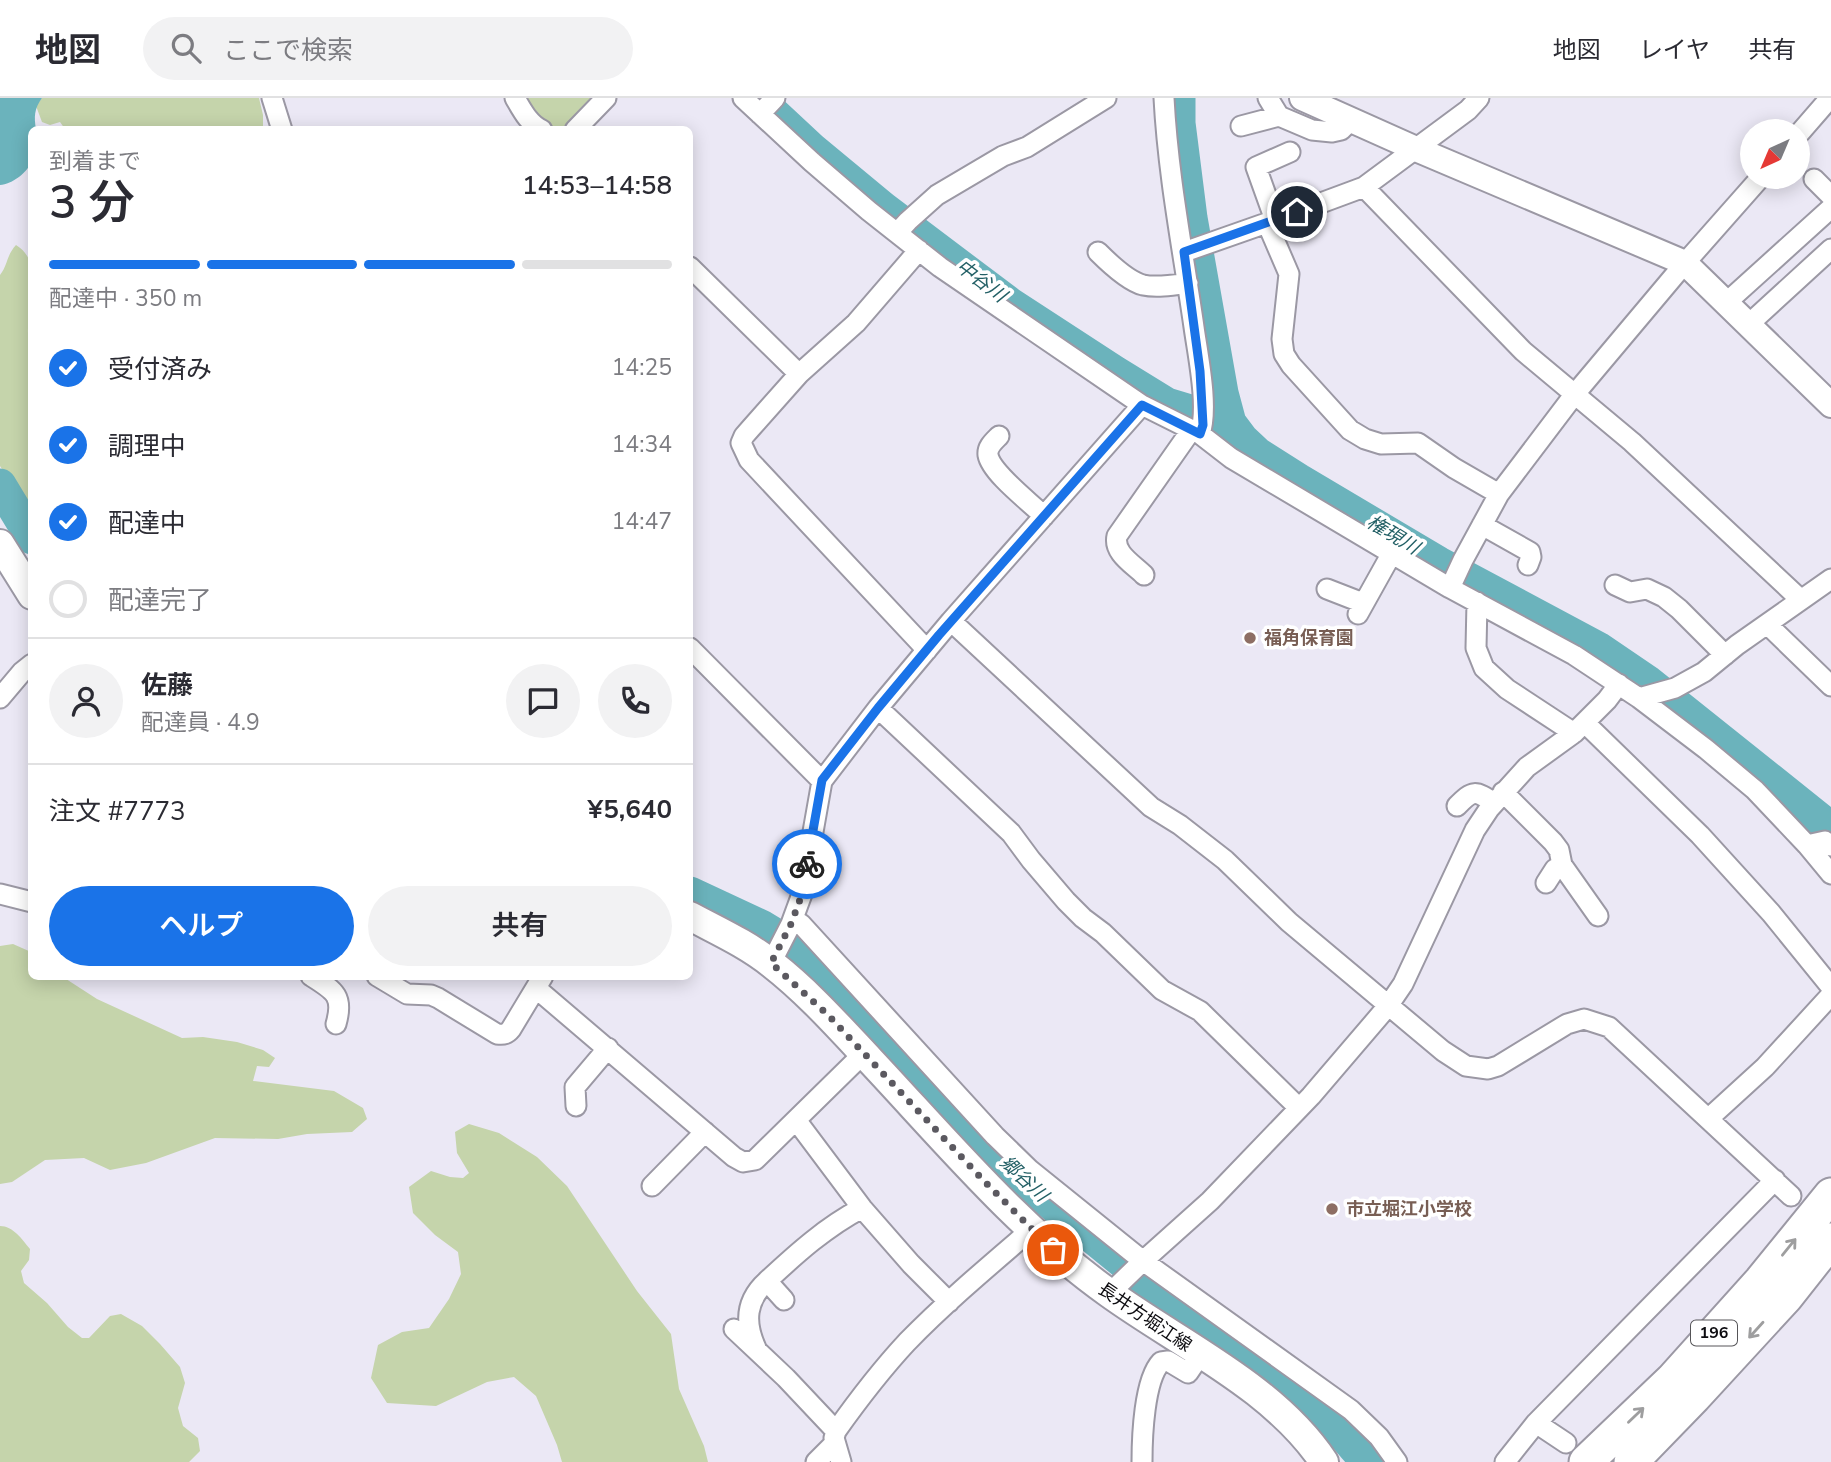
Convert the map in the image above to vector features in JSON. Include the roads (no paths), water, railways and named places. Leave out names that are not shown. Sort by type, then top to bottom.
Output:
[{"type":"highway","name":"196","points":[[1576,1452],[1672,1380],[1761,1282],[1831,1195]]},
{"type":"highway","name":"196","points":[[1631,1462],[1786,1297],[1831,1240]]},
{"type":"main road","points":[[0,544],[28,589]]},
{"type":"main road","name":"長井方堀江線","points":[[693,918],[774,957],[986,1183],[1053,1250],[1270,1402],[1304,1435],[1324,1462]]},
{"type":"street","points":[[272,98],[281,126]]},
{"type":"street","points":[[515,98],[526,117],[536,126]]},
{"type":"street","points":[[579,126],[606,98]]},
{"type":"street","points":[[743,98],[768,106],[812,162],[901,228],[919,250],[940,267],[1142,405],[1200,424],[1231,458],[1643,696],[1755,790],[1831,874]]},
{"type":"street","points":[[901,228],[937,195],[1003,156],[1027,147],[1105,98]]},
{"type":"street","points":[[1144,575],[1118,551],[1116,536],[1200,424],[1188,284],[1166,141],[1164,98]]},
{"type":"street","points":[[1268,98],[1279,116],[1312,130],[1342,130],[1351,120]]},
{"type":"street","points":[[1303,98],[1685,264],[1831,405]]},
{"type":"street","points":[[1184,252],[1364,187],[1468,110],[1479,98]]},
{"type":"street","points":[[1810,121],[1830,98]]},
{"type":"street","points":[[1241,126],[1279,116]]},
{"type":"street","points":[[1290,152],[1256,167],[1289,274],[1282,326],[1284,354],[1350,430],[1381,444],[1418,443],[1499,494]]},
{"type":"street","points":[[1814,179],[1831,195]]},
{"type":"street","points":[[1364,187],[1523,351],[1632,442],[1801,600]]},
{"type":"street","points":[[1451,585],[1499,494],[1574,394],[1751,189]]},
{"type":"street","points":[[1727,302],[1831,208]]},
{"type":"street","points":[[1749,324],[1831,249]]},
{"type":"street","points":[[919,250],[856,323],[799,374],[744,436],[741,443],[749,460],[927,650]]},
{"type":"street","points":[[1098,252],[1118,270],[1142,285],[1188,284]]},
{"type":"street","points":[[693,270],[799,374]]},
{"type":"street","points":[[774,957],[802,894],[822,780],[951,621],[1142,405]]},
{"type":"street","points":[[999,436],[989,446],[988,455],[993,465],[1003,479],[1044,516]]},
{"type":"street","points":[[1482,525],[1530,552],[1528,565]]},
{"type":"street","points":[[1327,589],[1361,608],[1392,553]]},
{"type":"street","points":[[1643,696],[1675,688],[1704,672],[1831,579]]},
{"type":"street","points":[[1615,585],[1630,592],[1647,589],[1664,597],[1725,655]]},
{"type":"street","points":[[1477,602],[1476,648],[1484,668],[1507,689],[1537,710],[1580,728],[1700,835],[1771,913],[1831,987]]},
{"type":"street","points":[[951,621],[1151,807],[1180,825],[1225,860],[1289,922],[1455,1060],[1466,1066],[1488,1069],[1498,1066],[1567,1024],[1584,1019],[1609,1027],[1791,1196]]},
{"type":"street","points":[[1767,624],[1831,686]]},
{"type":"street","points":[[1464,664],[1476,648]]},
{"type":"street","points":[[693,652],[822,780]]},
{"type":"street","points":[[0,698],[28,667]]},
{"type":"street","points":[[1113,1291],[1210,1201],[1300,1108],[1388,1006],[1403,984],[1475,830],[1499,797],[1527,767],[1580,728],[1619,684]]},
{"type":"street","points":[[878,708],[1011,833],[1031,860],[1083,918],[1103,933],[1162,990],[1200,1011],[1300,1108]]},
{"type":"street","points":[[1457,806],[1469,793],[1499,797],[1553,842],[1559,850],[1562,865],[1598,916]]},
{"type":"street","points":[[1807,845],[1825,841],[1831,846]]},
{"type":"street","points":[[1546,883],[1555,869],[1562,865]]},
{"type":"street","points":[[0,894],[28,901]]},
{"type":"street","points":[[792,921],[802,924],[995,1136],[1030,1170],[1142,1262],[1351,1410],[1380,1437],[1397,1462]]},
{"type":"street","points":[[318,980],[331,989],[337,998],[341,1008],[336,1024]]},
{"type":"street","points":[[384,980],[407,994],[438,998],[503,1035],[511,1029],[540,983],[608,1048],[739,1161],[755,1160],[864,1053]]},
{"type":"street","points":[[1708,1119],[1765,1067],[1831,995]]},
{"type":"street","points":[[576,1106],[575,1087],[608,1048]]},
{"type":"street","points":[[796,1120],[862,1208],[949,1302]]},
{"type":"street","points":[[652,1186],[705,1132]]},
{"type":"street","points":[[1505,1462],[1536,1423],[1775,1180]]},
{"type":"street","points":[[757,1350],[750,1334],[748,1320],[753,1296],[822,1232],[862,1208]]},
{"type":"street","points":[[816,1462],[837,1446],[865,1390],[907,1343],[1032,1229]]},
{"type":"street","points":[[768,1281],[784,1300]]},
{"type":"street","points":[[734,1329],[786,1378],[837,1446]]},
{"type":"street","points":[[1142,1462],[1144,1421],[1155,1368],[1161,1362],[1168,1362],[1188,1373],[1201,1354]]},
{"type":"street","points":[[1536,1423],[1576,1452]]},
{"type":"water","points":[[0,98],[42,98],[35,113],[36,126],[28,126],[28,168],[19,177],[0,185]]},
{"type":"waterway","name":"中谷川","points":[[757,98],[813,150],[883,208],[1009,303],[1167,404],[1230,423]]},
{"type":"waterway","name":"権現川","points":[[1179,98],[1179,123],[1191,218],[1222,393],[1230,423],[1242,439],[1258,454],[1299,480],[1439,563],[1598,648],[1648,682],[1831,828]]},
{"type":"waterway","name":"郷谷川","points":[[0,485],[28,531]]},
{"type":"waterway","name":"郷谷川","points":[[693,894],[763,927],[806,953],[937,1095],[1026,1183],[1156,1289],[1251,1354],[1327,1416],[1367,1462]]},
{"type":"place","name":"福角保育園","points":[[1250,638]]},
{"type":"place","name":"市立堀江小学校","points":[[1332,1209]]}]
